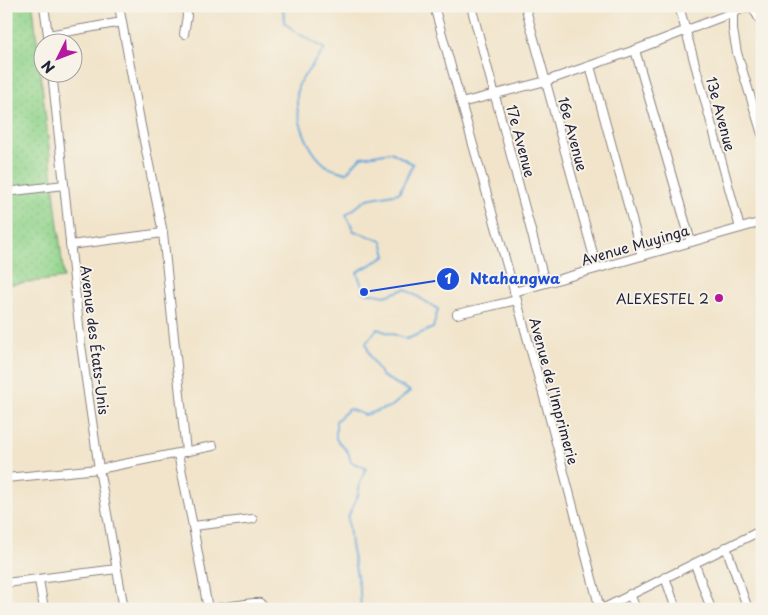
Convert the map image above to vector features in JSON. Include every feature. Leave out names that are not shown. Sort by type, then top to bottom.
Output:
[{"type":"street","points":[[44,6],[47,32]]},
{"type":"street","points":[[119,6],[163,233],[182,453],[193,526],[209,609],[253,603],[260,603],[265,609]]},
{"type":"street","points":[[184,34],[187,16],[186,6]]},
{"type":"street","name":"Avenue de l'Imprimerie","points":[[434,6],[601,609]]},
{"type":"street","name":"17e Avenue","points":[[471,6],[546,283]]},
{"type":"street","name":"16e Avenue","points":[[526,6],[597,268]]},
{"type":"street","name":"13e Avenue","points":[[679,6],[740,228]]},
{"type":"street","points":[[461,103],[546,81],[590,66],[686,31],[732,10],[751,6],[762,24]]},
{"type":"street","points":[[732,10],[732,30],[762,134]]},
{"type":"street","points":[[78,32],[122,22]]},
{"type":"street","points":[[635,50],[691,242]]},
{"type":"street","points":[[590,66],[642,256]]},
{"type":"street","name":"Avenue des États-Unis","points":[[53,82],[81,345],[99,469],[124,609]]},
{"type":"street","points":[[6,192],[64,184]]},
{"type":"street","name":"Avenue Muyinga","points":[[457,314],[515,296],[546,283],[762,222]]},
{"type":"street","points":[[70,245],[163,233]]},
{"type":"street","points":[[6,478],[99,469],[213,446]]},
{"type":"street","points":[[193,526],[254,519]]},
{"type":"street","points":[[601,609],[726,547],[761,533]]},
{"type":"street","points":[[726,547],[748,609]]},
{"type":"street","points":[[695,564],[710,609]]},
{"type":"street","points":[[6,583],[117,569]]},
{"type":"street","points":[[665,578],[676,609]]},
{"type":"street","points":[[39,580],[44,609]]},
{"type":"street","points":[[630,594],[636,609]]},
{"type":"green space","points":[[6,6],[33,6],[36,32],[32,32],[32,82],[42,82],[64,278],[6,285]]},
{"type":"waterway","points":[[283,6],[284,22],[294,31],[325,49],[299,83],[297,97],[299,120],[303,131],[320,160],[328,167],[346,173],[361,157],[391,152],[413,164],[399,193],[367,199],[346,215],[354,231],[382,241],[386,256],[357,272],[364,292],[385,296],[405,289],[438,309],[433,328],[407,339],[377,329],[366,343],[370,356],[382,376],[410,391],[392,406],[365,415],[349,409],[336,421],[336,439],[348,452],[351,462],[366,468],[358,495],[348,517],[361,609]]},
{"type":"place","name":"Ntahangwa","points":[[364,292]]},
{"type":"place","name":"ALEXESTEL 2","points":[[719,298]]}]
